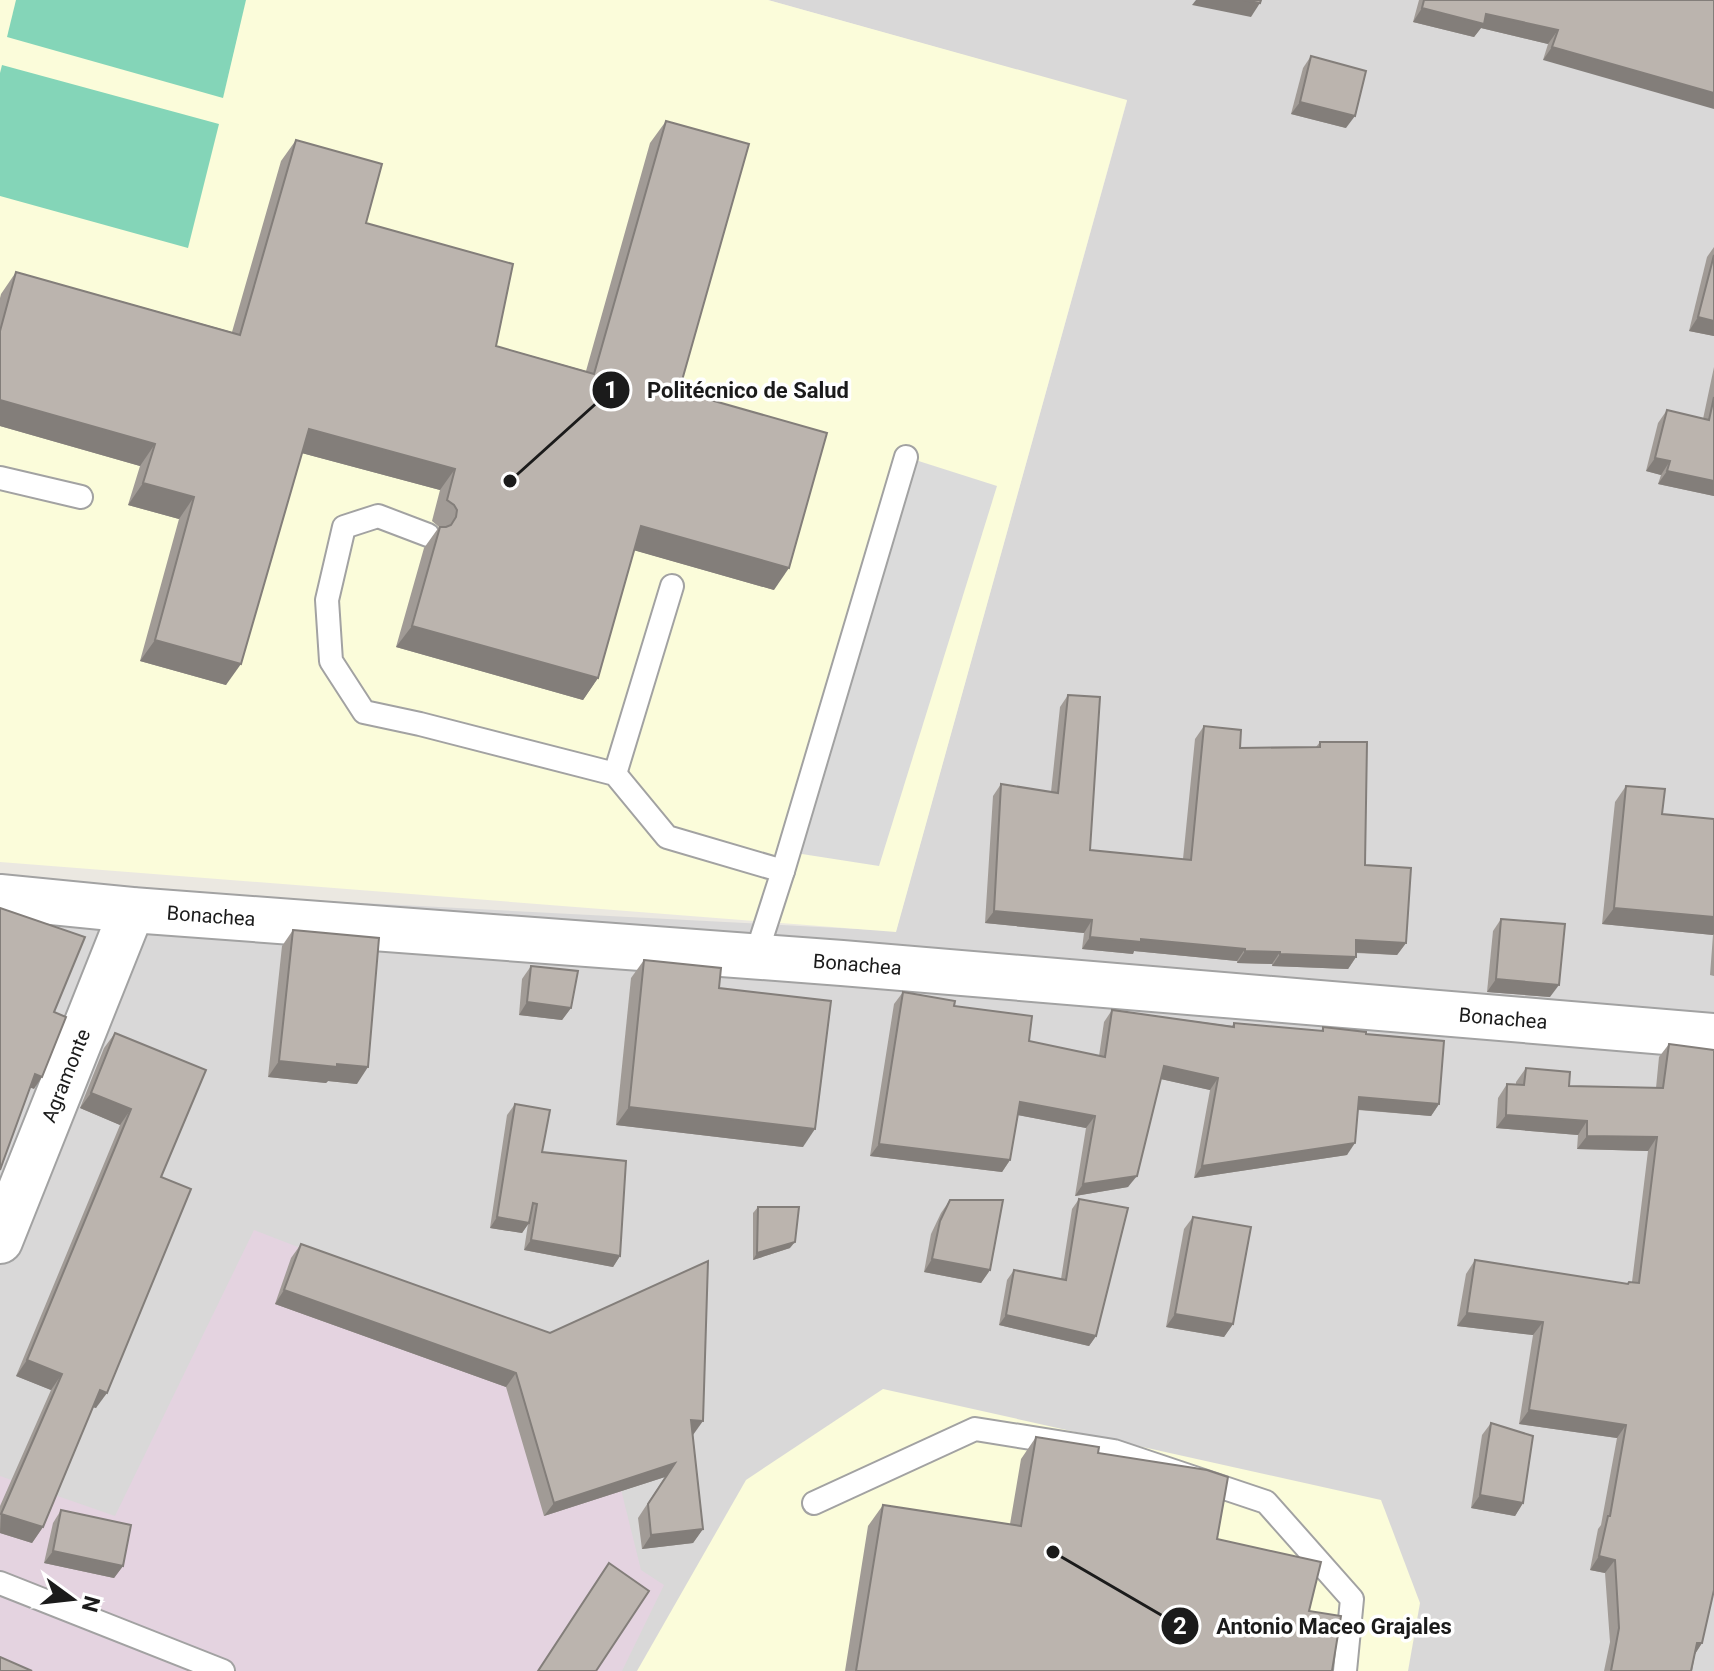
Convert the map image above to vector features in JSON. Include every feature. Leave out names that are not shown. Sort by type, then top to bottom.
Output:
[{"type":"street","name":"Bonachea","points":[[0,897],[1714,1036]]},
{"type":"street","name":"Agramonte","points":[[0,1241],[132,910]]},
{"type":"lane","points":[[755,958],[906,457]]},
{"type":"lane","points":[[0,478],[81,497]]},
{"type":"lane","points":[[428,535],[378,516],[344,527],[327,600],[331,661],[364,712],[615,774],[667,837],[783,871]]},
{"type":"lane","points":[[615,774],[672,586]]},
{"type":"lane","points":[[814,1503],[975,1429],[1114,1451],[1266,1502],[1352,1599],[1345,1671]]},
{"type":"lane","points":[[0,1583],[223,1671]]},
{"type":"shaded area","points":[[0,0],[768,0],[1127,100],[896,932],[0,862]]},
{"type":"shaded area","points":[[768,0],[1714,0],[1714,1671],[0,1671],[0,884],[896,931],[1127,101]]},
{"type":"shaded area","points":[[906,457],[997,486],[879,866],[789,852]]},
{"type":"shaded area","points":[[254,1230],[543,1342],[603,1417],[641,1570],[664,1585],[622,1671],[0,1671],[0,1476],[115,1516]]},
{"type":"shaded area","points":[[883,1389],[1381,1500],[1420,1603],[1408,1671],[637,1671],[746,1480]]},
{"type":"green space","points":[[16,0],[246,0],[223,98],[7,37]]},
{"type":"green space","points":[[2,65],[219,124],[188,248],[0,196]]},
{"type":"building","points":[[1424,0],[1714,0],[1714,93],[1552,47],[1558,30],[1486,14],[1484,24],[1422,8]]},
{"type":"building","points":[[1311,56],[1366,71],[1355,116],[1300,102]]},
{"type":"building","points":[[666,121],[749,144],[679,391],[827,433],[789,568],[641,526],[598,678],[412,626],[440,527],[451,525],[456,517],[457,510],[447,500],[455,469],[309,429],[241,664],[155,640],[194,497],[143,483],[155,444],[0,400],[0,331],[16,272],[240,335],[296,140],[382,164],[366,223],[513,264],[496,346],[594,374]]},
{"type":"building","points":[[1714,255],[1714,321],[1698,317]]},
{"type":"building","points":[[1714,397],[1714,481],[1667,471],[1670,461],[1655,458],[1667,410],[1709,420]]},
{"type":"building","points":[[1068,695],[1100,697],[1090,850],[1191,860],[1204,726],[1241,730],[1240,748],[1320,747],[1320,742],[1367,742],[1365,865],[1411,868],[1406,943],[1356,940],[1356,957],[1280,954],[1141,939],[1141,942],[1090,937],[1092,920],[994,911],[1001,784],[1058,793]]},
{"type":"building","points":[[1626,786],[1665,789],[1662,814],[1714,819],[1714,917],[1614,908]]},
{"type":"building","points":[[0,908],[85,937],[54,1012],[66,1017],[42,1077],[35,1074],[0,1170]]},
{"type":"building","points":[[1501,919],[1565,924],[1559,985],[1496,979]]},
{"type":"building","points":[[293,930],[379,938],[368,1067],[279,1061]]},
{"type":"building","points":[[644,960],[721,968],[719,988],[831,1001],[815,1129],[629,1107]]},
{"type":"building","points":[[531,966],[578,971],[571,1008],[527,1002]]},
{"type":"building","points":[[903,992],[955,1001],[954,1006],[1032,1016],[1029,1041],[1105,1057],[1112,1010],[1234,1027],[1234,1023],[1323,1031],[1323,1027],[1444,1041],[1439,1104],[1359,1097],[1355,1143],[1202,1166],[1218,1078],[1164,1066],[1137,1176],[1083,1184],[1095,1116],[1020,1102],[1010,1160],[879,1144]]},
{"type":"building","points":[[115,1033],[206,1070],[161,1177],[191,1189],[107,1393],[100,1390],[43,1527],[1,1514],[62,1374],[27,1360],[131,1109],[91,1093]]},
{"type":"building","points":[[1669,1044],[1714,1050],[1714,1590],[1702,1643],[1697,1643],[1691,1671],[1611,1671],[1619,1628],[1615,1560],[1599,1556],[1610,1516],[1626,1425],[1529,1410],[1543,1322],[1467,1313],[1475,1260],[1628,1284],[1639,1283],[1657,1137],[1587,1136],[1587,1121],[1506,1115],[1507,1084],[1524,1085],[1526,1068],[1570,1072],[1569,1086],[1663,1088]]},
{"type":"building","points":[[515,1104],[550,1110],[542,1152],[626,1161],[620,1256],[531,1240],[537,1204],[533,1203],[529,1223],[497,1217]]},
{"type":"building","points":[[1079,1199],[1128,1208],[1096,1336],[1006,1315],[1014,1270],[1066,1280]]},
{"type":"building","points":[[950,1200],[1003,1200],[990,1270],[932,1259],[940,1221]]},
{"type":"building","points":[[758,1207],[799,1207],[795,1242],[757,1253]]},
{"type":"building","points":[[1193,1217],[1251,1227],[1233,1324],[1175,1314]]},
{"type":"building","points":[[301,1244],[550,1333],[708,1261],[703,1421],[691,1420],[703,1529],[651,1535],[648,1504],[675,1463],[554,1503],[516,1373],[284,1290]]},
{"type":"building","points":[[1491,1423],[1533,1436],[1523,1503],[1480,1495]]},
{"type":"building","points":[[1036,1437],[1099,1447],[1098,1453],[1207,1470],[1228,1477],[1217,1539],[1321,1562],[1309,1611],[1341,1616],[1332,1671],[856,1671],[883,1505],[1021,1526]]},
{"type":"building","points":[[61,1510],[131,1525],[123,1566],[53,1551]]},
{"type":"building","points":[[609,1563],[649,1591],[596,1671],[538,1671]]},
{"type":"building","points":[[0,1657],[32,1671],[0,1671]]},
{"type":"place","name":"Politécnico de Salud","points":[[510,481]]},
{"type":"place","name":"Antonio Maceo Grajales","points":[[1053,1552]]}]
